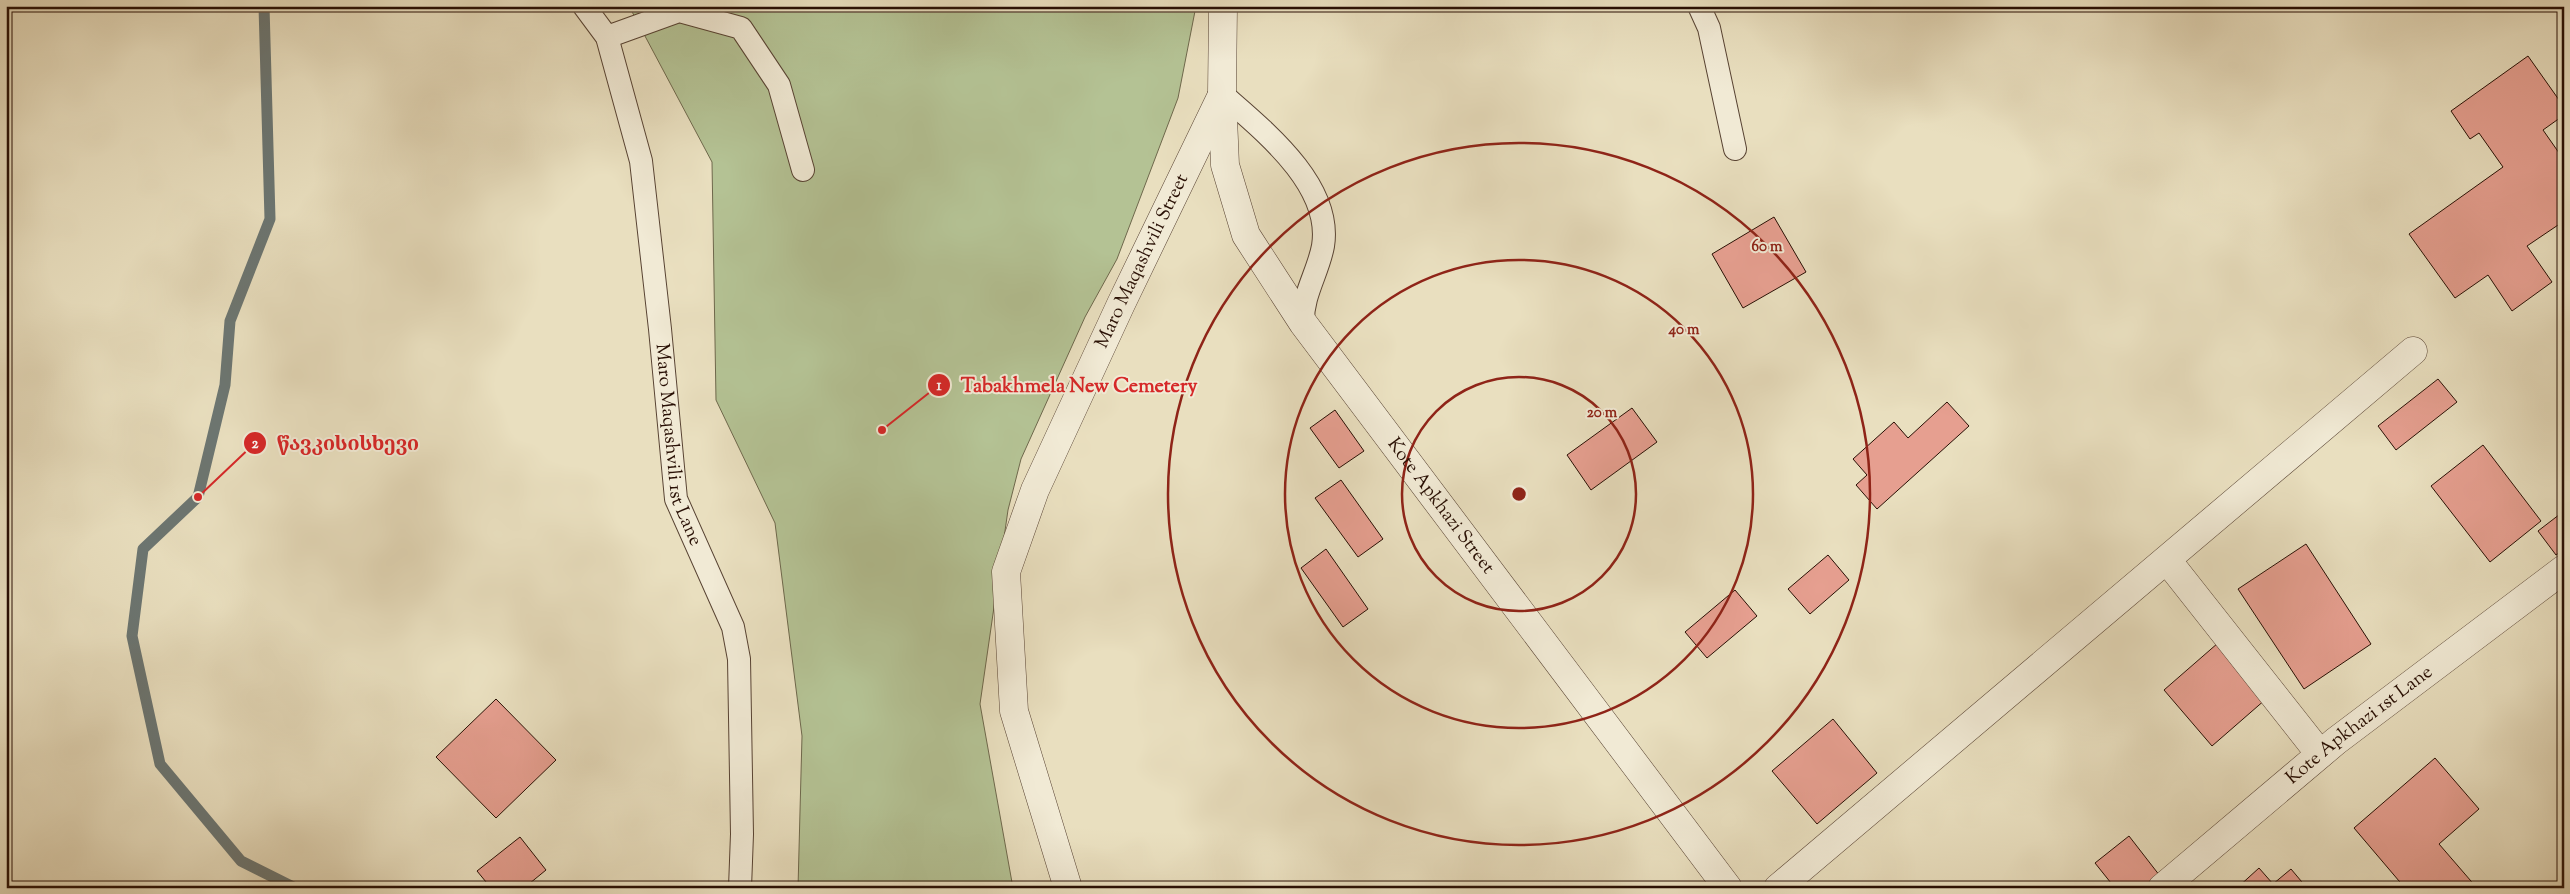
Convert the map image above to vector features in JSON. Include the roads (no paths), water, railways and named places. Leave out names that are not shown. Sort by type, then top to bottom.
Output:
[{"type":"street","name":"Maro Maqashvili Street","points":[[1068,888],[1014,711],[1006,572],[1035,490],[1121,304],[1222,94],[1224,6]]},
{"type":"street","name":"Kote Apkhazi Street","points":[[1222,94],[1225,165],[1246,235],[1303,323],[1728,888]]},
{"type":"street","points":[[1778,888],[2412,351]]},
{"type":"street","points":[[2167,560],[2320,754]]},
{"type":"street","name":"Kote Apkhazi 1st Lane","points":[[2162,888],[2320,754],[2564,569]]},
{"type":"lane","name":"Maro Maqashvili 1st Lane","points":[[584,6],[607,37],[641,161],[660,329],[676,499],[733,627],[738,659],[742,834],[740,888]]},
{"type":"lane","points":[[1699,6],[1709,28],[1735,149]]},
{"type":"lane","points":[[607,37],[679,11],[741,28],[778,85],[803,170]]},
{"type":"lane","points":[[1222,94],[1279,144],[1318,199],[1324,222],[1323,246],[1302,308],[1303,323]]},
{"type":"waterway","points":[[264,6],[270,219],[230,321],[225,385],[198,497],[143,549],[132,636],[160,764],[241,861],[295,888]]},
{"type":"place","name":"Tabakhmela New Cemetery","points":[[882,430]]},
{"type":"place","name":"წავკისისხევი","points":[[198,497]]}]
